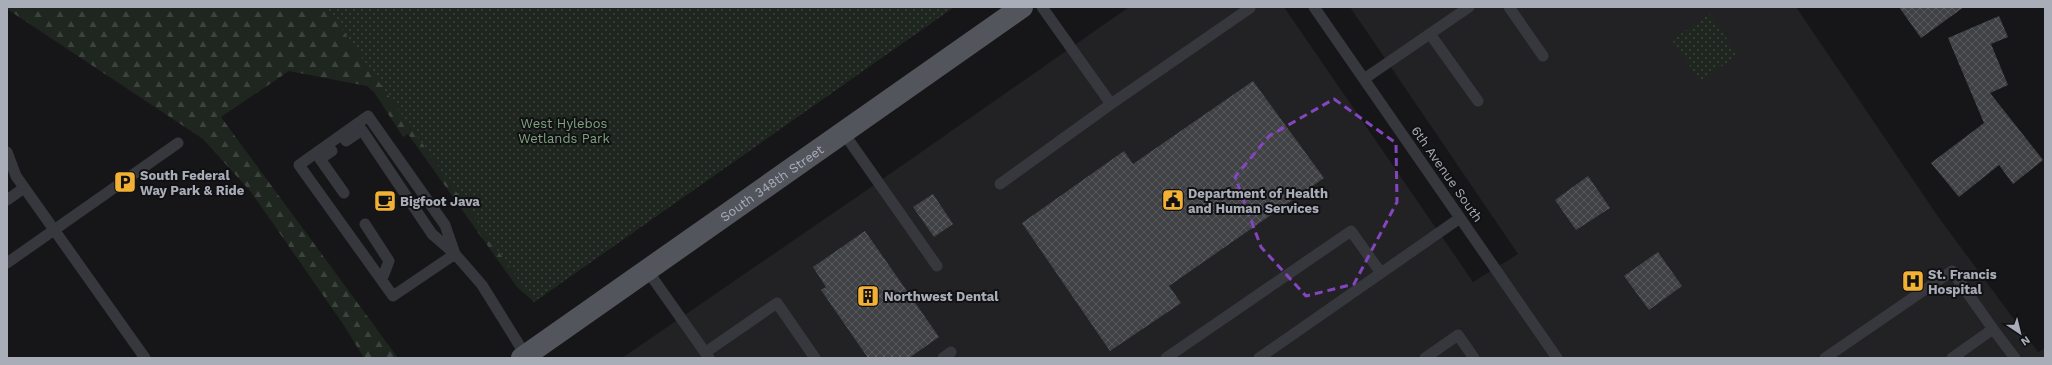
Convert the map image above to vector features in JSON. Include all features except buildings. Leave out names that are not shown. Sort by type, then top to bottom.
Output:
[{"type":"main road","name":"South 348th Street","points":[[524,357],[1022,7]]},
{"type":"lane","points":[[1042,7],[1111,104]]},
{"type":"lane","name":"6th Avenue South","points":[[1314,7],[1557,358]]},
{"type":"lane","points":[[1364,79],[1469,7]]},
{"type":"lane","points":[[1509,7],[1543,56]]},
{"type":"lane","points":[[1000,184],[1111,104],[1250,8]]},
{"type":"lane","points":[[1430,34],[1478,101]]},
{"type":"lane","points":[[368,116],[445,225],[455,254],[393,296],[299,165],[368,116]]},
{"type":"lane","points":[[344,193],[320,159],[362,130],[432,234],[455,254],[482,285],[524,357]]},
{"type":"lane","points":[[843,132],[937,266]]},
{"type":"lane","points":[[7,263],[178,143]]},
{"type":"lane","points":[[7,152],[16,176],[24,188],[145,358]]},
{"type":"lane","points":[[7,200],[24,188]]},
{"type":"lane","points":[[1259,358],[1460,218]]},
{"type":"lane","points":[[365,224],[389,261],[382,279]]},
{"type":"lane","points":[[1166,358],[1351,231],[1381,273]]},
{"type":"lane","points":[[647,270],[708,355],[777,302],[815,358]]},
{"type":"lane","points":[[1825,358],[1952,271],[2015,358]]},
{"type":"lane","points":[[1952,358],[1993,329]]},
{"type":"lane","points":[[1425,358],[1458,335],[1474,358]]},
{"type":"highlighted area","points":[[1334,99],[1396,143],[1397,202],[1354,284],[1306,296],[1261,247],[1235,177],[1269,136]]},
{"type":"shaded area","points":[[1129,7],[1284,7],[1473,282],[1518,254],[1350,7],[1796,7],[1937,215],[2038,352],[2045,348],[2045,358],[622,358],[864,192]]},
{"type":"green space","name":"West Hylebos Wetlands Park","points":[[7,7],[954,7],[534,302],[517,287],[408,134],[403,137],[374,92],[367,86],[289,71],[221,117],[398,358],[364,358],[343,324],[251,192],[203,139],[7,9]]},
{"type":"green space","name":"West Hylebos Wetlands Park","points":[[326,7],[954,7],[534,302]]},
{"type":"green space","points":[[1710,14],[1738,55],[1700,81],[1672,40]]},
{"type":"place","name":"South Federal Way Park & Ride","points":[[125,182]]},
{"type":"place","name":"Department of Health and Human Services","points":[[1173,200]]},
{"type":"place","name":"Bigfoot Java","points":[[385,201]]},
{"type":"place","name":"St. Francis Hospital","points":[[1913,281]]},
{"type":"place","name":"Northwest Dental","points":[[868,296]]}]
